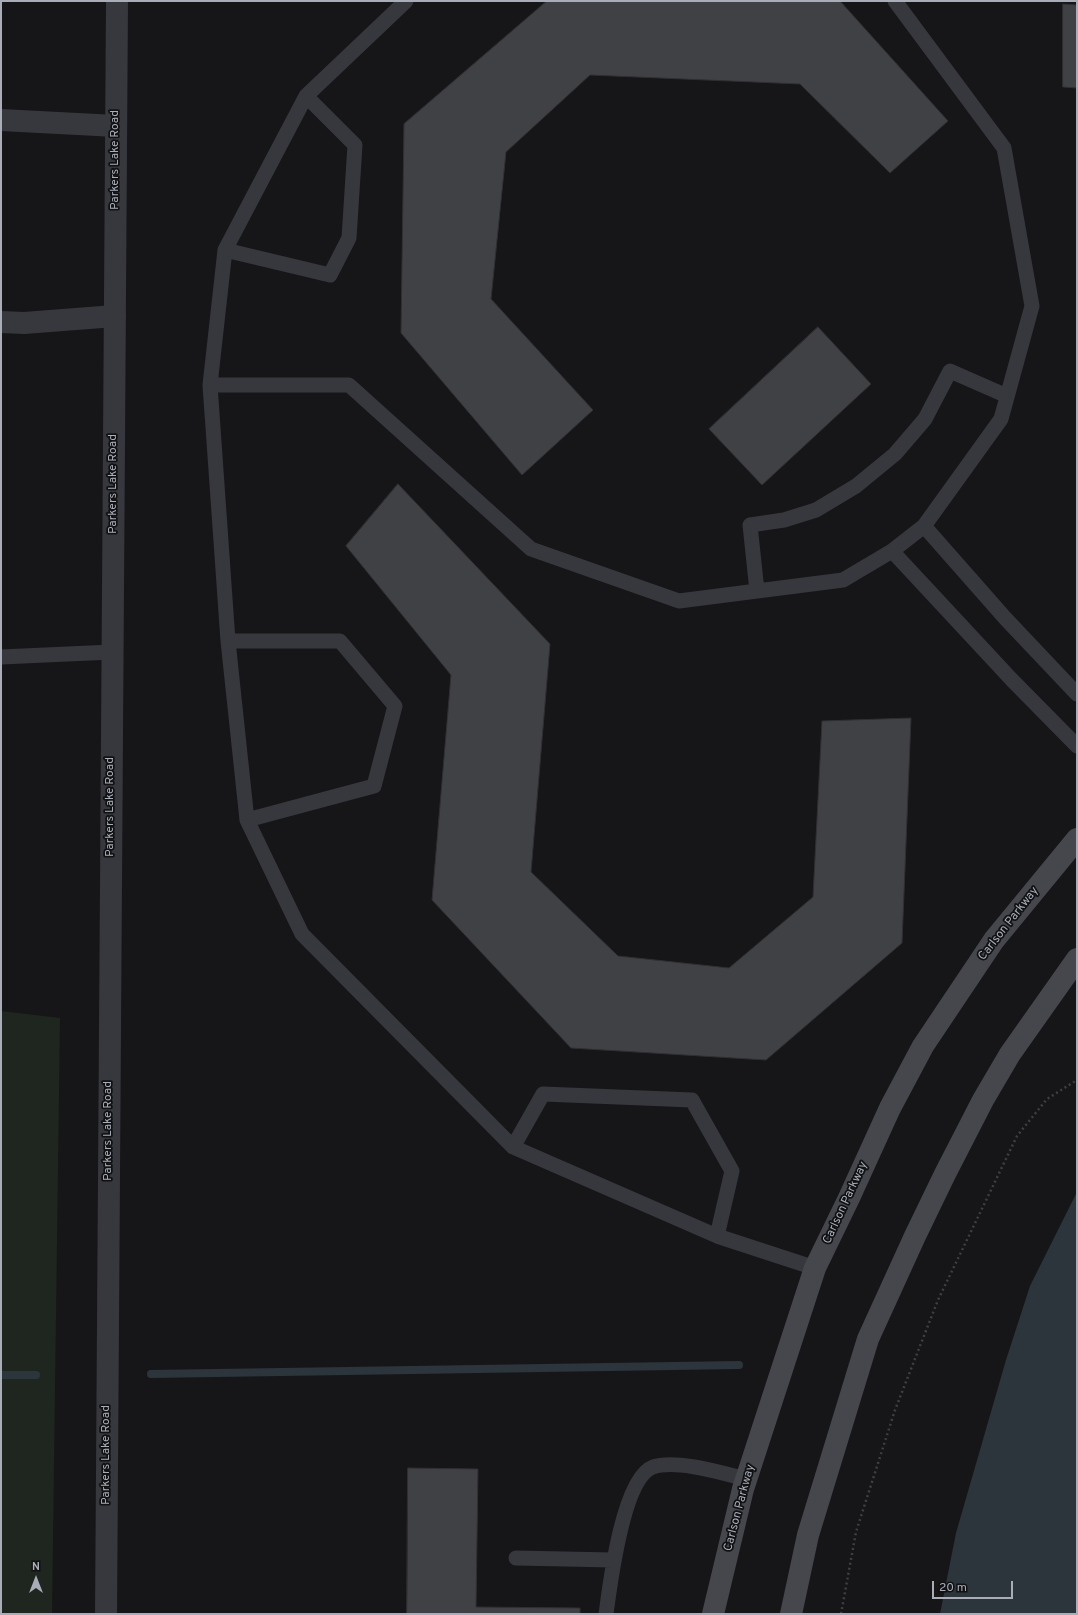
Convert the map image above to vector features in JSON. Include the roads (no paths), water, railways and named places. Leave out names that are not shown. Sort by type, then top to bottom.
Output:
[{"type":"main road","name":"Carlson Parkway","points":[[714,1614],[746,1479],[815,1268],[890,1108],[923,1046],[994,940],[1077,839]]},
{"type":"main road","points":[[790,1614],[808,1535],[868,1339],[928,1208],[983,1100],[1010,1054],[1077,959]]},
{"type":"street","name":"Parkers Lake Road","points":[[106,1614],[117,1]]},
{"type":"street","points":[[1,120],[116,126]]},
{"type":"street","points":[[1,322],[24,323],[115,316]]},
{"type":"lane","points":[[406,1],[306,96],[225,250],[210,385],[228,641],[247,820],[302,934],[512,1147],[717,1236],[815,1268]]},
{"type":"lane","points":[[210,385],[349,385],[531,549],[679,601],[843,580],[892,551],[924,526],[1001,419],[1032,306],[1004,148],[895,1]]},
{"type":"lane","points":[[225,250],[330,275],[349,238],[355,145],[306,96]]},
{"type":"lane","points":[[757,591],[750,525],[784,520],[816,510],[856,486],[895,454],[925,419],[950,371],[1008,396]]},
{"type":"lane","points":[[924,526],[1005,618],[1077,694]]},
{"type":"lane","points":[[892,551],[1012,680],[1077,746]]},
{"type":"lane","points":[[228,641],[340,641],[395,706],[374,786],[247,820]]},
{"type":"lane","points":[[1,657],[112,652]]},
{"type":"lane","points":[[512,1147],[543,1094],[692,1100],[732,1171],[717,1236]]},
{"type":"lane","points":[[606,1614],[613,1560],[631,1496],[643,1473],[654,1467],[672,1465],[704,1468],[746,1479]]},
{"type":"lane","points":[[516,1558],[613,1560]]},
{"type":"waterway","points":[[151,1374],[739,1365]]},
{"type":"waterway","points":[[1,1375],[36,1375]]}]
